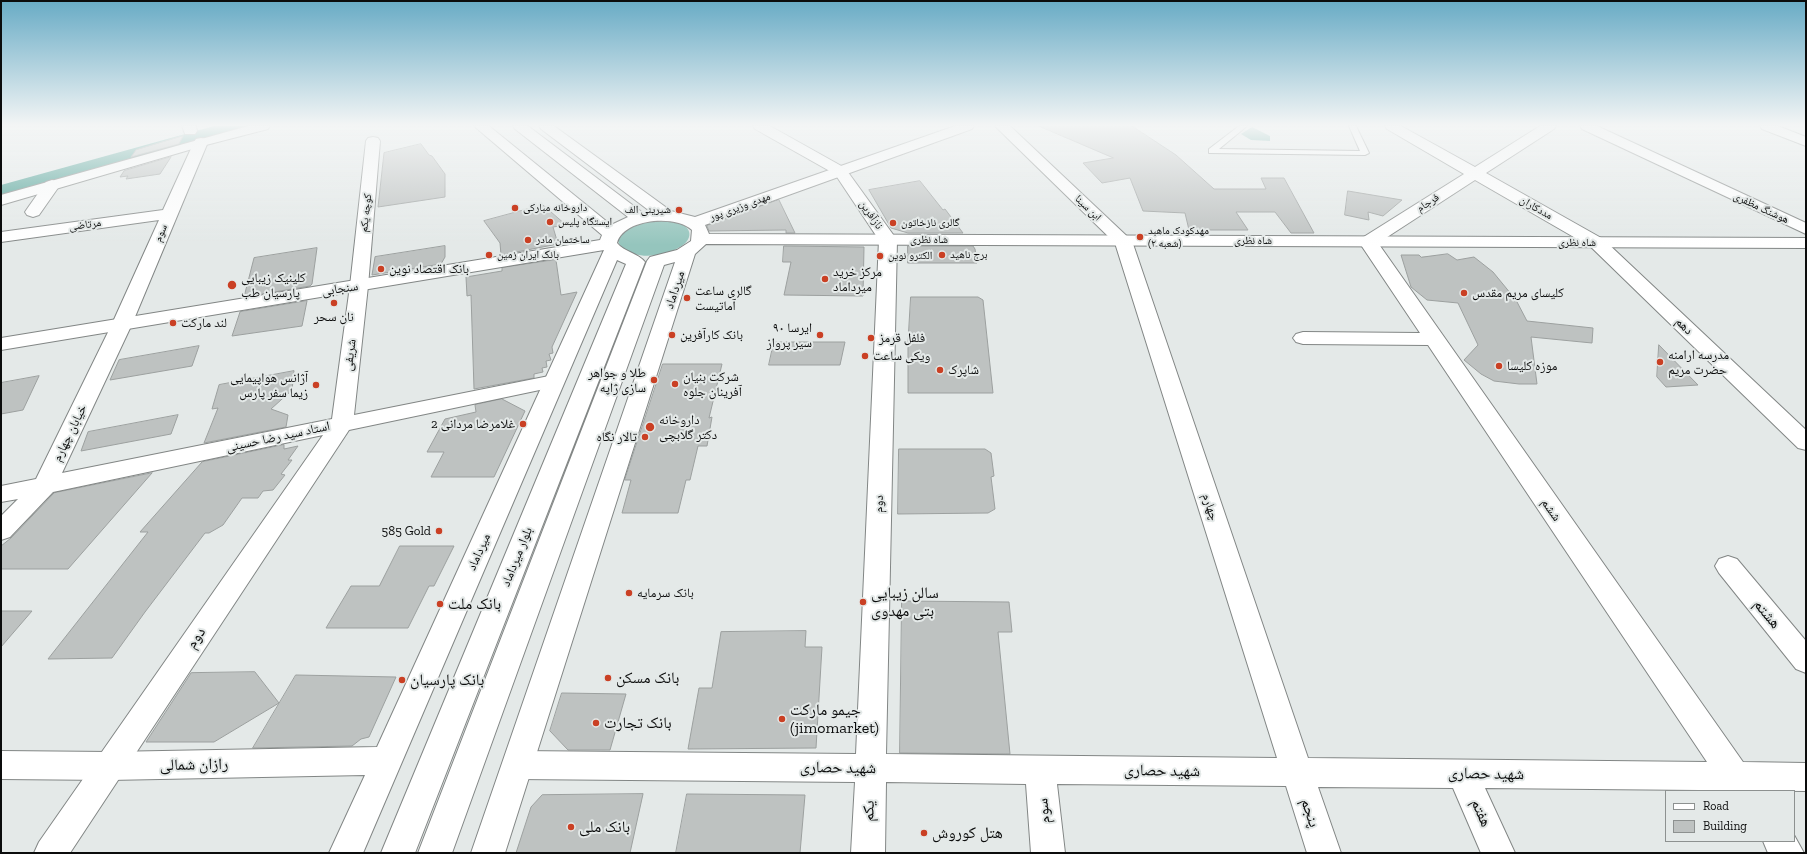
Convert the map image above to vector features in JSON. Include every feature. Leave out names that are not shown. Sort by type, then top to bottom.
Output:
[{"type":"street","points":[[1,185],[72,166]]},
{"type":"street","points":[[1,200],[52,185],[104,166]]},
{"type":"street","name":"سوم","points":[[122,324],[170,214],[184,166]]},
{"type":"street","name":"کوچه یکم","points":[[359,286],[371,166]]},
{"type":"street","points":[[529,166],[560,192],[610,243],[622,258],[646,261]]},
{"type":"street","points":[[572,166],[640,218]]},
{"type":"street","points":[[600,166],[667,216]]},
{"type":"street","points":[[831,166],[840,171]]},
{"type":"street","name":"مهدی وزیری پور","points":[[646,261],[677,256],[694,238],[840,171],[855,166]]},
{"type":"street","name":"ابن سینا","points":[[1044,166],[1123,241]]},
{"type":"street","name":"مددکاران","points":[[1462,166],[1597,243]]},
{"type":"street","name":"فرجام","points":[[1368,242],[1486,166]]},
{"type":"street","name":"هوشنگ مظفری","points":[[1672,166],[1806,229]]},
{"type":"street","name":"نازآفرین","points":[[840,171],[888,240]]},
{"type":"street","points":[[560,192],[584,197],[591,196],[594,193],[590,180]]},
{"type":"street","points":[[33,212],[52,185]]},
{"type":"street","name":"مرتاضی","points":[[1,237],[170,214]]},
{"type":"street","points":[[610,243],[619,227],[640,218],[667,216],[687,219],[694,238]]},
{"type":"street","name":"شاه نظری","points":[[694,238],[1806,243]]},
{"type":"street","name":"میرداماد","points":[[488,853],[694,238]]},
{"type":"street","name":"دوم","points":[[871,768],[888,240]]},
{"type":"street","name":"چهارم","points":[[1123,241],[1297,772]]},
{"type":"street","name":"ششم","points":[[1368,242],[1740,784]]},
{"type":"street","name":"سنجابی","points":[[1,344],[359,286],[610,243]]},
{"type":"street","name":"میرداماد","points":[[346,853],[554,381],[610,243]]},
{"type":"street","name":"دهم","points":[[1597,243],[1806,443]]},
{"type":"street","name":"بلوار میرداماد","points":[[398,853],[646,261]]},
{"type":"street","name":"بلوار میرداماد","points":[[435,853],[646,261]]},
{"type":"street","name":"شریفی","points":[[342,424],[359,286]]},
{"type":"street","name":"خیابان چهارم","points":[[1,531],[45,485],[122,324]]},
{"type":"street","points":[[1303,338],[1434,339]]},
{"type":"street","name":"استاد سید رضا حسینی","points":[[1,494],[554,381]]},
{"type":"street","name":"دوم","points":[[51,853],[342,424]]},
{"type":"street","name":"هشتم","points":[[1728,566],[1806,661]]},
{"type":"street","name":"رازان شمالی","points":[[1,765],[109,766],[387,761]]},
{"type":"street","name":"شهید حصاری","points":[[517,765],[1463,774],[1740,784],[1806,777]]},
{"type":"street","name":"یکم","points":[[868,853],[871,768]]},
{"type":"street","name":"سوم","points":[[1040,770],[1048,853]]},
{"type":"street","name":"پنجم","points":[[1297,772],[1324,853]]},
{"type":"street","name":"هفتم","points":[[1463,774],[1498,853]]},
{"type":"street","points":[[1780,842],[1787,853]]},
{"type":"shaded area","points":[[658,220],[677,222],[684,226],[689,232],[686,242],[672,251],[651,256],[636,255],[624,249],[619,243],[619,237],[629,228]]},
{"type":"building","points":[[141,166],[165,166],[160,174],[126,179],[128,176],[120,177],[124,171]]},
{"type":"building","points":[[383,166],[439,166],[445,174],[445,197],[378,207]]},
{"type":"building","points":[[1086,166],[1188,166],[1214,189],[1266,189],[1261,178],[1284,178],[1314,233],[1291,233],[1275,212],[1236,212],[1248,230],[1189,230],[1185,213],[1143,211],[1130,178],[1102,183]]},
{"type":"building","points":[[920,181],[943,210],[945,209],[963,233],[908,233],[891,228],[869,190]]},
{"type":"building","points":[[1348,191],[1402,200],[1383,216],[1368,212],[1369,220],[1345,215]]},
{"type":"building","points":[[779,200],[795,233],[786,233],[786,230],[709,231],[707,226]]},
{"type":"building","points":[[543,205],[566,225],[553,227],[558,244],[501,255],[500,243],[484,221]]},
{"type":"building","points":[[445,246],[445,257],[441,264],[372,275],[375,257]]},
{"type":"building","name":"مرکز خرید میرداماد","points":[[784,246],[864,247],[863,296],[784,295],[791,262],[783,262]]},
{"type":"building","name":"برج ناهید","points":[[908,246],[973,246],[975,249],[977,263],[908,263]]},
{"type":"building","points":[[317,248],[312,284],[310,286],[244,297],[254,258]]},
{"type":"building","name":"کلیسای مریم مقدس","points":[[1448,254],[1457,260],[1474,257],[1493,272],[1516,300],[1527,321],[1593,328],[1592,343],[1531,337],[1537,384],[1519,384],[1494,381],[1481,374],[1464,360],[1478,345],[1458,303],[1427,300],[1411,287],[1401,255],[1419,255],[1421,257]]},
{"type":"building","points":[[556,260],[561,295],[577,292],[552,347],[553,353],[549,354],[551,360],[546,361],[547,367],[542,368],[543,372],[534,374],[534,378],[474,389],[471,295],[467,296],[466,277],[502,271],[502,268]]},
{"type":"building","points":[[911,297],[978,297],[983,300],[993,393],[908,393],[908,342]]},
{"type":"building","points":[[307,301],[302,326],[232,336],[240,312]]},
{"type":"building","points":[[774,342],[845,342],[840,365],[769,365]]},
{"type":"building","points":[[1659,345],[1698,385],[1666,387],[1657,377]]},
{"type":"building","points":[[199,346],[192,366],[110,380],[119,360]]},
{"type":"building","points":[[663,364],[722,364],[709,418],[712,417],[707,446],[698,446],[690,480],[686,480],[678,513],[622,513],[631,480],[625,480]]},
{"type":"building","points":[[294,371],[292,390],[271,409],[288,415],[286,427],[204,443],[218,408],[212,409],[219,385]]},
{"type":"building","points":[[39,376],[23,410],[1,414],[1,383]]},
{"type":"building","points":[[502,399],[525,411],[494,477],[431,477],[444,452],[427,452],[445,419],[476,412],[475,405]]},
{"type":"building","points":[[178,415],[171,434],[81,451],[88,432]]},
{"type":"building","points":[[284,445],[284,449],[298,446],[288,460],[292,460],[281,474],[285,475],[273,490],[263,491],[258,498],[242,498],[223,525],[209,533],[205,533],[112,658],[48,659],[148,532],[140,532],[202,462]]},
{"type":"building","points":[[899,449],[985,449],[991,453],[994,476],[991,477],[995,509],[988,513],[898,514]]},
{"type":"building","points":[[152,473],[68,569],[1,569],[1,546],[11,538],[54,493]]},
{"type":"building","points":[[400,546],[454,546],[434,586],[429,586],[408,628],[326,628],[351,586],[379,586]]},
{"type":"building","points":[[902,601],[1009,602],[1012,632],[998,632],[1010,754],[900,753]]},
{"type":"building","points":[[1,611],[32,611],[1,647]]},
{"type":"building","points":[[806,631],[805,647],[822,647],[816,748],[688,749],[699,688],[712,688],[721,632]]},
{"type":"building","points":[[255,672],[279,703],[214,742],[146,742],[191,673]]},
{"type":"building","points":[[296,675],[396,677],[369,737],[361,739],[352,746],[253,748]]},
{"type":"building","points":[[562,693],[626,694],[610,750],[568,750],[550,731]]},
{"type":"building","points":[[643,794],[630,853],[516,853],[531,807],[542,795]]},
{"type":"building","points":[[687,794],[805,795],[800,853],[676,853]]},
{"type":"waterway","points":[[1,193],[97,166]]},
{"type":"place","name":"داروخانه مبارکی","points":[[515,208]]},
{"type":"place","name":"شیرینی الف","points":[[679,210]]},
{"type":"place","name":"ایستگاه پلیس","points":[[550,222]]},
{"type":"place","name":"گالری نازخاتون","points":[[893,223]]},
{"type":"place","name":"مهدکودک ماهبد (شعبه ۲)","points":[[1140,237]]},
{"type":"place","name":"ساختمان مادر","points":[[528,240]]},
{"type":"place","name":"بانک ایران زمین","points":[[489,255]]},
{"type":"place","name":"برج ناهید","points":[[942,255]]},
{"type":"place","name":"الکترو نوین","points":[[880,256]]},
{"type":"place","name":"بانک اقتصاد نوین","points":[[381,269]]},
{"type":"place","name":"مرکز خرید میرداماد","points":[[825,279]]},
{"type":"place","name":"کلینیک زیبایی پارسیان طب","points":[[232,285]]},
{"type":"place","name":"کلیسای مریم مقدس","points":[[1464,293]]},
{"type":"place","name":"گالری ساعت آماتیست","points":[[687,298]]},
{"type":"place","name":"نان سحر","points":[[334,303]]},
{"type":"place","name":"لند مارکت","points":[[173,323]]},
{"type":"place","name":"بانک کارآفرین","points":[[672,335]]},
{"type":"place","name":"ایرسا ۹۰ سیر پرواز","points":[[820,335]]},
{"type":"place","name":"فلفل قرمز","points":[[871,338]]},
{"type":"place","name":"ویکی ساعت","points":[[865,356]]},
{"type":"place","name":"مدرسه ارامنه حضرت مریم","points":[[1660,362]]},
{"type":"place","name":"موزه کلیسا","points":[[1499,366]]},
{"type":"place","name":"شاپرک","points":[[940,370]]},
{"type":"place","name":"طلا و جواهر سازی ژاپه","points":[[654,380]]},
{"type":"place","name":"شرکت بنیان آفرینان جلوه","points":[[675,384]]},
{"type":"place","name":"آژانس هواپیمایی زیما سفر پارس","points":[[316,385]]},
{"type":"place","name":"غلامرضا مردانی 2","points":[[523,424]]},
{"type":"place","name":"داروخانه دکتر گلابچی","points":[[650,427]]},
{"type":"place","name":"تالار نگاه","points":[[645,437]]},
{"type":"place","name":"585 Gold","points":[[439,531]]},
{"type":"place","name":"بانک سرمایه","points":[[629,593]]},
{"type":"place","name":"سالن زیبایی بتی مهدوی","points":[[863,602]]},
{"type":"place","name":"بانک ملت","points":[[440,604]]},
{"type":"place","name":"بانک مسکن","points":[[608,678]]},
{"type":"place","name":"بانک پارسیان","points":[[402,680]]},
{"type":"place","name":"جیمو مارکت (jimomarket)","points":[[782,719]]},
{"type":"place","name":"بانک تجارت","points":[[596,723]]},
{"type":"place","name":"بانک ملی","points":[[571,827]]},
{"type":"place","name":"هتل کوروش","points":[[924,833]]}]
